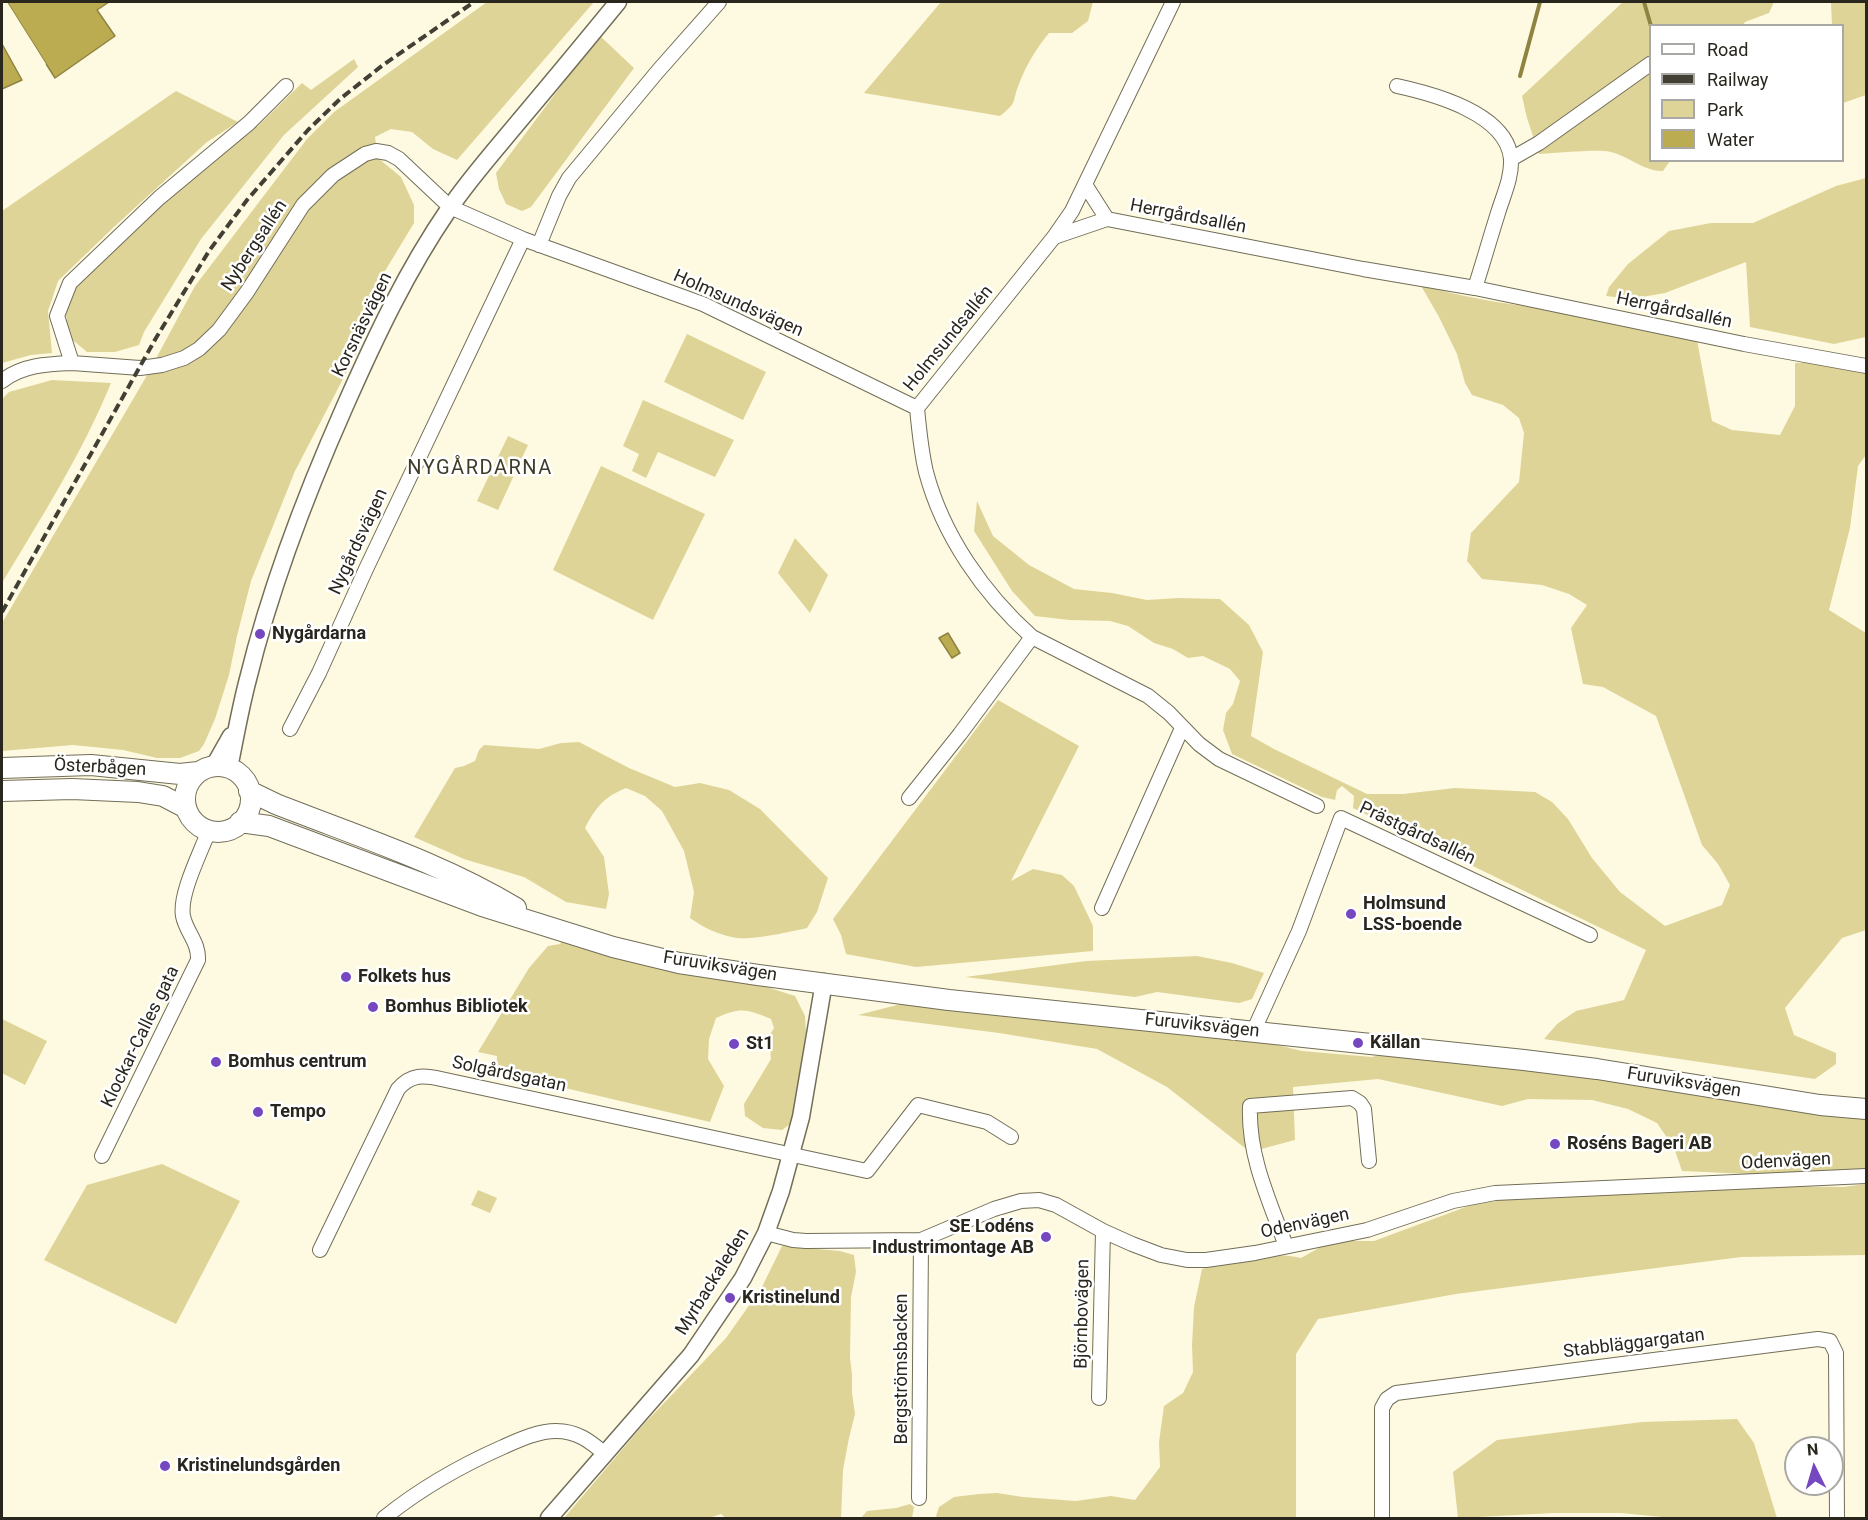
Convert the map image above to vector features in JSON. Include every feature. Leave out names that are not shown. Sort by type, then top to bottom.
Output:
[{"type":"main road","name":"Österbågen","points":[[2,768],[91,765],[180,774],[214,769]]},
{"type":"main road","points":[[214,769],[242,777],[249,791],[248,810],[240,822],[227,830],[209,830],[194,822],[186,808],[187,787],[214,769]]},
{"type":"main road","name":"Österbågen","points":[[2,791],[72,789],[138,792],[163,796],[186,808]]},
{"type":"main road","name":"Furuviksvägen","points":[[249,791],[276,804],[446,871],[485,889],[542,923]]},
{"type":"main road","name":"Furuviksvägen","points":[[240,822],[269,826],[482,906],[613,947],[679,963],[949,1000],[1524,1060],[1597,1069],[1820,1105],[1866,1109]]},
{"type":"street","name":"Korsnäsvägen","points":[[214,769],[239,719],[264,622],[312,485],[365,362],[422,253],[450,207],[618,2]]},
{"type":"street","points":[[540,245],[551,213],[570,178],[658,70],[719,2]]},
{"type":"street","name":"Holmsundsallén","points":[[1032,637],[995,601],[963,555],[952,534],[926,471],[917,408],[1054,237],[1072,211],[1173,2]]},
{"type":"street","points":[[1511,159],[1539,143],[1649,65]]},
{"type":"street","points":[[72,363],[57,316],[70,283],[159,198],[249,123],[286,86]]},
{"type":"street","points":[[1397,86],[1424,92],[1450,102],[1492,125],[1504,140],[1511,159],[1509,181],[1475,288]]},
{"type":"street","name":"Nybergsallén","points":[[2,381],[10,375],[44,364],[72,363],[140,368],[162,365],[184,358],[199,349],[219,330],[247,292],[303,205],[333,175],[365,154],[376,151],[393,156],[450,207]]},
{"type":"street","points":[[1054,237],[1107,219],[1086,186]]},
{"type":"street","name":"Holmsundsvägen","points":[[450,207],[523,239],[703,304],[917,408]]},
{"type":"street","name":"Herrgårdsallén","points":[[1107,219],[1363,269],[1475,288],[1866,366]]},
{"type":"street","name":"Nygårdsvägen","points":[[290,729],[319,673],[376,547],[523,239]]},
{"type":"street","points":[[909,798],[1032,637],[1148,696],[1169,713],[1199,744],[1219,759],[1317,806]]},
{"type":"street","points":[[1102,908],[1182,728]]},
{"type":"street","name":"Prästgårdsallén","points":[[1253,1032],[1299,931],[1341,818],[1590,935]]},
{"type":"street","name":"Klockar-Calles gata","points":[[102,1156],[198,960],[198,948],[186,927],[182,908],[183,895],[209,830]]},
{"type":"street","name":"Myrbackaleden","points":[[549,1518],[697,1347],[743,1278],[766,1233],[791,1155],[801,1117],[824,982]]},
{"type":"street","name":"Solgårdsgatan","points":[[320,1250],[398,1089],[407,1081],[420,1076],[867,1171],[918,1105],[987,1122],[1011,1137]]},
{"type":"street","points":[[1286,1246],[1257,1168],[1251,1139],[1250,1106],[1352,1098],[1357,1100],[1364,1109],[1370,1161]]},
{"type":"street","name":"Odenvägen","points":[[766,1233],[806,1241],[921,1240],[994,1209],[1032,1200],[1056,1204],[1103,1231],[1132,1245],[1161,1255],[1187,1260],[1220,1259],[1367,1230],[1453,1201],[1495,1193],[1866,1176]]},
{"type":"street","name":"Björnbovägen","points":[[1099,1398],[1103,1231]]},
{"type":"street","name":"Bergströmsbacken","points":[[920,1498],[921,1240]]},
{"type":"street","name":"Stabbläggargatan","points":[[1382,1518],[1382,1408],[1387,1399],[1396,1393],[1818,1339],[1830,1341],[1836,1353],[1837,1518]]},
{"type":"street","points":[[384,1518],[439,1479],[476,1459],[542,1432],[578,1434],[605,1454]]},
{"type":"green space","points":[[487,2],[594,2],[457,160],[433,149],[412,132],[391,129],[375,137],[378,158],[401,177],[414,205],[414,223],[385,271],[363,317],[356,354],[295,471],[251,581],[229,675],[215,719],[204,744],[199,751],[180,758],[157,758],[123,750],[73,745],[2,751],[2,623],[146,377],[195,286],[307,139],[334,112]]},
{"type":"green space","points":[[941,2],[1093,2],[1088,21],[1072,33],[1049,33],[1028,64],[1012,104],[1000,116],[864,93]]},
{"type":"green space","points":[[1623,2],[1774,2],[1769,13],[1744,24],[1649,24],[1649,162],[1669,162],[1663,171],[1648,169],[1613,152],[1581,151],[1539,154],[1522,96]]},
{"type":"green space","points":[[1828,2],[1866,2],[1866,95],[1844,103],[1844,24],[1832,24],[1831,3]]},
{"type":"green space","points":[[599,35],[634,68],[531,207],[522,211],[506,204],[499,189],[496,173]]},
{"type":"green space","points":[[354,59],[358,67],[284,135],[201,239],[144,332],[139,345],[115,352],[87,352],[69,337],[66,315],[75,286],[154,208],[253,125],[257,127],[302,83],[311,90]]},
{"type":"green space","points":[[176,91],[238,122],[207,142],[58,281],[48,311],[52,353],[31,355],[2,363],[2,211]]},
{"type":"green space","points":[[1866,178],[1866,337],[1834,344],[1750,327],[1746,262],[1665,293],[1630,299],[1606,296],[1609,287],[1628,264],[1669,231],[1711,223],[1753,223],[1836,186]]},
{"type":"green space","points":[[1420,284],[1464,296],[1602,318],[1697,340],[1712,421],[1732,430],[1780,435],[1795,406],[1795,363],[1815,362],[1866,372],[1866,455],[1858,466],[1850,528],[1829,610],[1866,633],[1866,930],[1842,938],[1785,1008],[1794,1035],[1836,1053],[1836,1064],[1815,1079],[1544,1039],[1557,1024],[1576,1011],[1624,1000],[1646,950],[1353,808],[1354,796],[1342,786],[1337,790],[1335,800],[1322,797],[1232,754],[1223,730],[1226,713],[1233,704],[1240,681],[1230,669],[1203,656],[1188,658],[1173,649],[1154,643],[1128,626],[1110,621],[1035,616],[1012,591],[974,531],[977,501],[993,536],[1029,565],[1074,589],[1147,600],[1220,599],[1249,625],[1263,652],[1251,736],[1274,749],[1367,794],[1403,794],[1455,788],[1535,792],[1552,802],[1568,819],[1592,858],[1620,892],[1665,926],[1722,905],[1730,885],[1718,864],[1702,845],[1656,716],[1603,687],[1583,684],[1571,628],[1587,605],[1569,594],[1542,585],[1482,579],[1467,561],[1471,533],[1519,482],[1524,433],[1519,418],[1503,405],[1472,395],[1465,383],[1457,354]]},
{"type":"green space","points":[[687,334],[766,372],[743,420],[664,382]]},
{"type":"green space","points":[[52,380],[111,383],[74,460],[2,583],[2,399],[9,392]]},
{"type":"green space","points":[[643,400],[734,440],[715,477],[658,452],[646,478],[632,471],[639,454],[623,446]]},
{"type":"green space","points":[[508,436],[528,445],[498,510],[477,501]]},
{"type":"green space","points":[[601,466],[705,514],[653,620],[553,570]]},
{"type":"green space","points":[[795,538],[828,575],[810,613],[778,573]]},
{"type":"green space","points":[[998,700],[1079,746],[1011,881],[1033,869],[1062,875],[1074,886],[1093,926],[1093,951],[916,967],[846,954],[841,935],[833,919]]},
{"type":"green space","points":[[579,742],[629,768],[675,787],[700,783],[729,790],[760,809],[828,878],[817,912],[807,928],[761,937],[737,938],[712,931],[690,918],[694,892],[684,851],[662,811],[645,796],[626,788],[601,804],[585,828],[604,857],[609,894],[606,909],[566,902],[524,877],[464,859],[414,837],[455,768],[475,761],[479,750],[484,745],[539,749],[561,743]]},
{"type":"green space","points":[[562,941],[754,983],[795,996],[805,1016],[806,1032],[793,1122],[782,1130],[763,1128],[745,1116],[744,1104],[771,1059],[769,1036],[774,1028],[771,1019],[749,1011],[732,1012],[716,1018],[709,1039],[708,1059],[724,1086],[710,1122],[535,1081],[496,1069],[497,1056],[478,1052],[529,968],[548,946],[560,944]]},
{"type":"green space","points":[[1197,956],[1232,963],[1264,973],[1252,999],[1239,1003],[1157,992],[1135,997],[965,977],[1086,961]]},
{"type":"green space","points":[[909,1002],[1257,1040],[1302,1051],[1372,1057],[1390,1052],[1596,1074],[1866,1115],[1866,1170],[1771,1175],[1682,1171],[1674,1148],[1657,1123],[1628,1109],[1592,1100],[1528,1099],[1502,1106],[1378,1079],[1293,1087],[1295,1140],[1250,1152],[1167,1087],[1097,1049],[999,1033],[858,1015]]},
{"type":"green space","points":[[2,1019],[47,1041],[25,1085],[2,1073]]},
{"type":"green space","points":[[162,1164],[240,1201],[176,1324],[44,1260],[87,1185]]},
{"type":"green space","points":[[1866,1184],[1866,1255],[1741,1257],[1456,1294],[1318,1319],[1296,1354],[1296,1518],[938,1518],[936,1516],[939,1507],[954,1497],[979,1494],[997,1493],[1076,1501],[1111,1496],[1135,1500],[1160,1467],[1159,1442],[1164,1406],[1183,1393],[1193,1372],[1194,1307],[1202,1269],[1264,1256],[1301,1258],[1331,1241],[1374,1241],[1471,1205],[1508,1199],[1764,1186],[1843,1187]]},
{"type":"green space","points":[[478,1190],[497,1198],[490,1213],[471,1205]]},
{"type":"green space","points":[[782,1246],[840,1251],[854,1255],[856,1272],[851,1297],[850,1358],[855,1414],[843,1470],[841,1518],[726,1518],[721,1514],[709,1518],[564,1518],[643,1425],[726,1338],[762,1287]]},
{"type":"green space","points":[[1737,1419],[1754,1443],[1777,1518],[1672,1518],[1621,1513],[1554,1513],[1458,1518],[1453,1472],[1497,1440],[1642,1422]]},
{"type":"green space","points":[[910,1504],[914,1507],[912,1518],[861,1518],[867,1511]]},
{"type":"water","points":[[7,2],[109,2],[97,10],[115,36],[55,78]]},
{"type":"water","points":[[2,44],[22,80],[2,89]]},
{"type":"water","points":[[948,633],[960,653],[952,658],[939,638]]},
{"type":"pier","points":[[4,2],[7,2],[46,64],[44,66]]},
{"type":"waterway","points":[[1520,76],[1540,2]]},
{"type":"waterway","points":[[1644,2],[1650,24]]},
{"type":"railway","points":[[2,612],[156,338],[209,251],[247,200],[308,130],[340,99],[383,65],[474,2]]},
{"type":"place","name":"Nygårdarna","points":[[260,634]]},
{"type":"place","name":"Holmsund LSS-boende","points":[[1351,914]]},
{"type":"place","name":"Folkets hus","points":[[346,977]]},
{"type":"place","name":"Bomhus Bibliotek","points":[[373,1007]]},
{"type":"place","name":"Källan","points":[[1358,1043]]},
{"type":"place","name":"St1","points":[[734,1044]]},
{"type":"place","name":"Bomhus centrum","points":[[216,1062]]},
{"type":"place","name":"Tempo","points":[[258,1112]]},
{"type":"place","name":"Roséns Bageri AB","points":[[1555,1144]]},
{"type":"place","name":"SE Lodéns Industrimontage AB","points":[[1046,1237]]},
{"type":"place","name":"Kristinelund","points":[[730,1298]]},
{"type":"place","name":"Kristinelundsgården","points":[[165,1466]]},
{"type":"district","name":"NYGÅRDARNA","points":[[480,469]]}]
